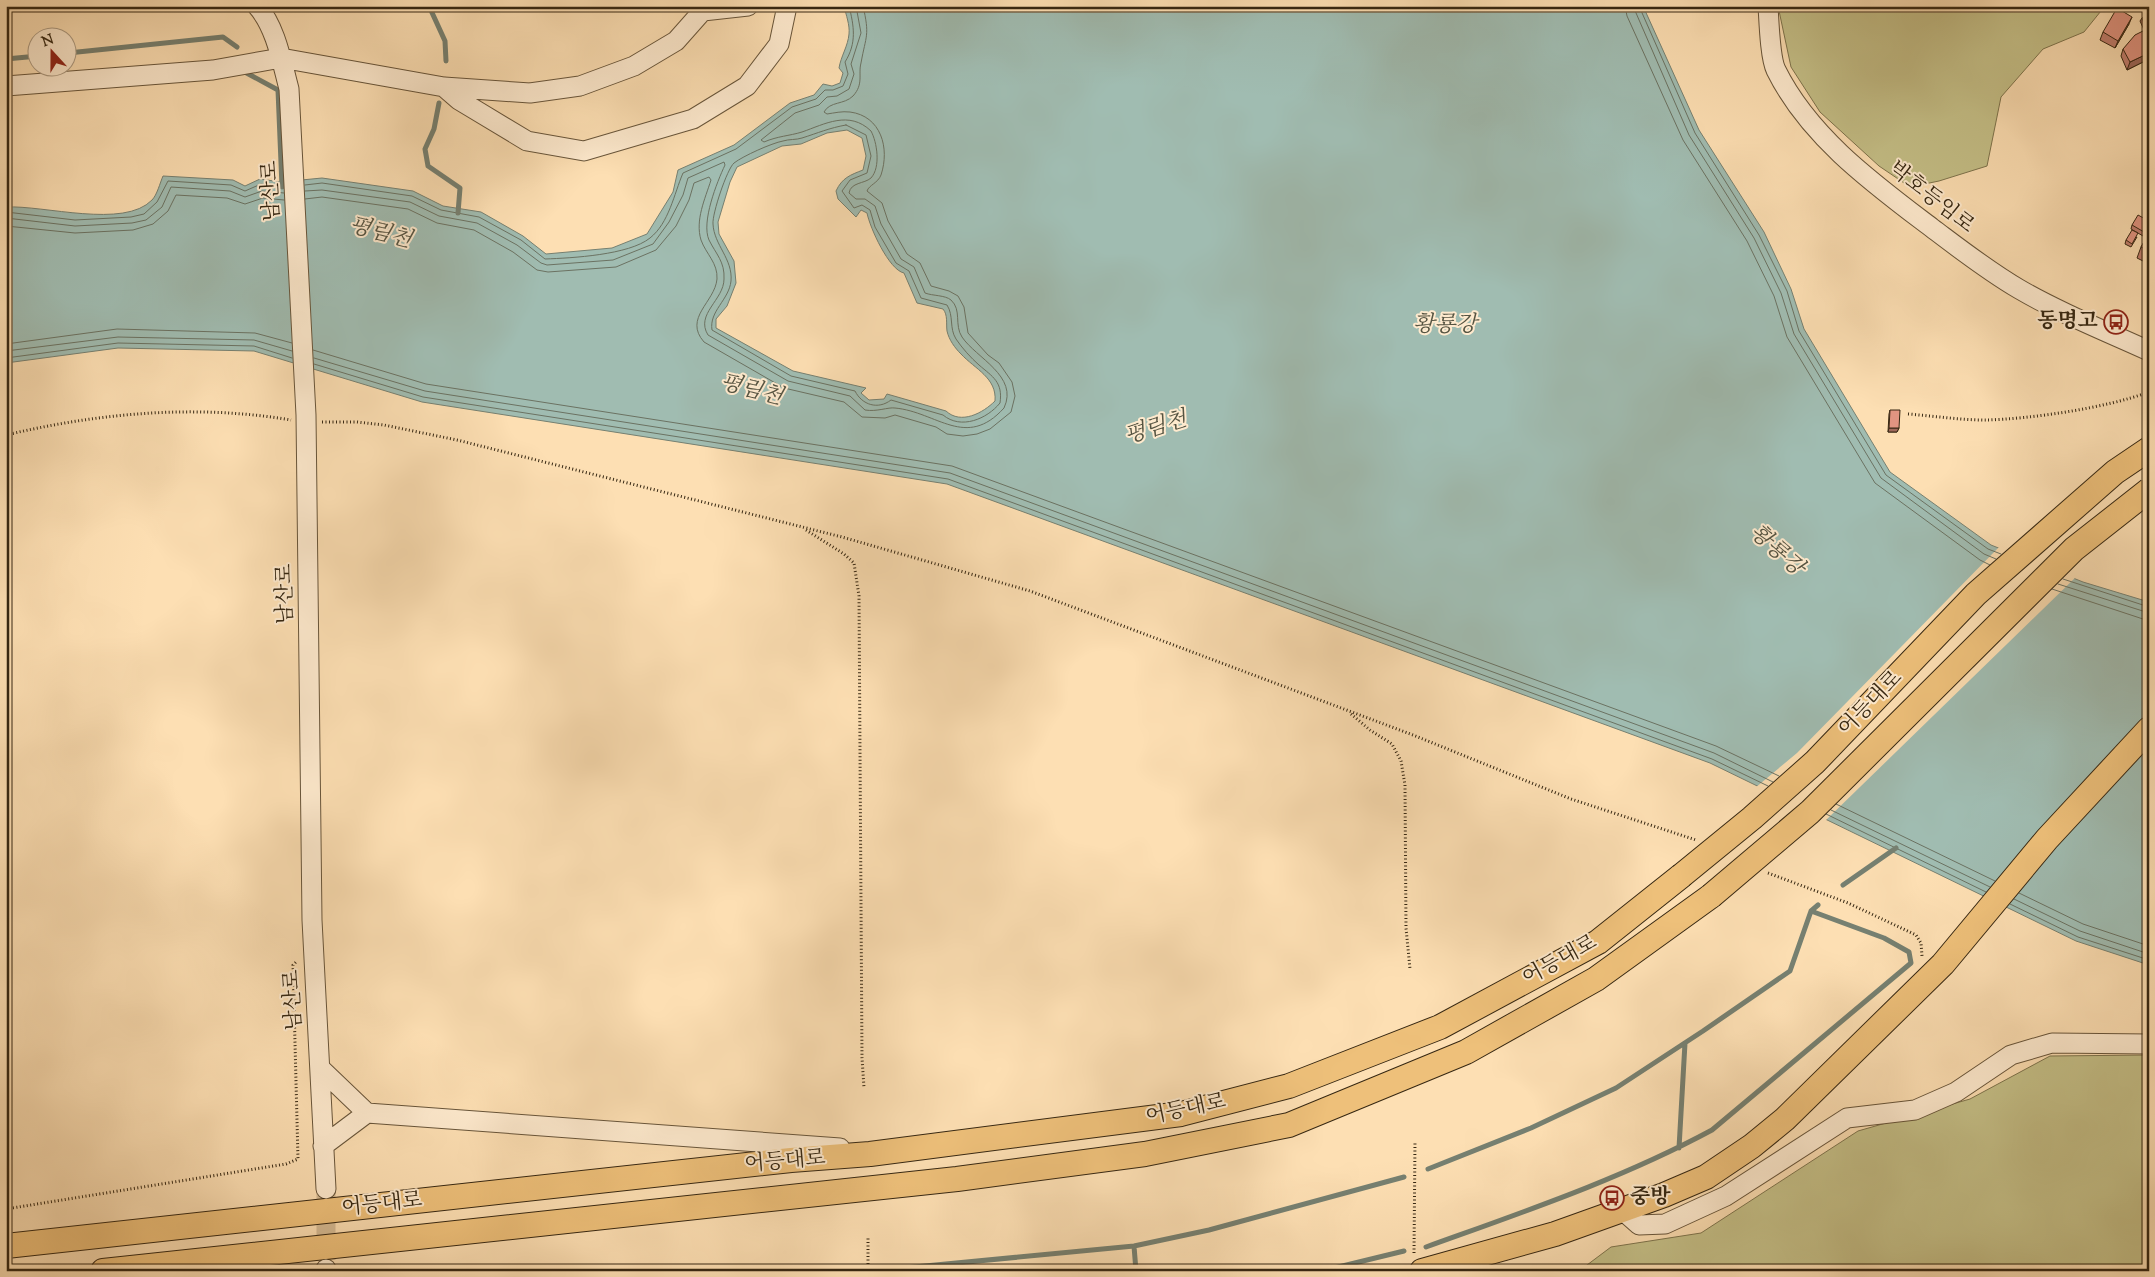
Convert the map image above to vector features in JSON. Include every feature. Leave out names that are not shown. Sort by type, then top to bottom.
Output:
[{"type":"main road","name":"어등대로","points":[[6,1246],[791,1160],[891,1152],[1181,1114],[1289,1086],[1440,1027],[1598,942],[1752,818],[1814,762],[1976,594],[2115,472],[2149,449]]},
{"type":"main road","name":"어등대로","points":[[103,1271],[957,1179],[1145,1154],[1289,1125],[1466,1052],[1596,979],[1711,896],[1810,812],[2074,550],[2149,490]]},
{"type":"main road","points":[[1418,1266],[1555,1234],[1622,1210],[1706,1177],[1752,1146],[1785,1119],[1943,964],[2047,839],[2149,729]]},
{"type":"street","name":"남산로","points":[[257,6],[264,14],[281,58],[290,89],[306,419],[314,951],[326,1189]]},
{"type":"street","points":[[6,86],[213,70],[281,58],[444,87],[530,93],[580,86],[634,66],[676,41],[705,9],[748,6]]},
{"type":"street","points":[[444,87],[459,100],[527,142],[584,151],[693,119],[748,86],[779,44],[787,6]]},
{"type":"street","name":"박호등임로","points":[[1768,6],[1775,68],[1808,120],[1841,154],[1902,205],[1976,260],[2019,289],[2066,314],[2149,351]]},
{"type":"street","points":[[1622,1210],[1639,1225],[1665,1224],[1726,1196],[1847,1118],[1915,1110],[1956,1092],[2011,1055],[2052,1043],[2149,1044]]},
{"type":"street","points":[[320,1068],[367,1113],[891,1152]]},
{"type":"street","points":[[323,1146],[367,1113]]},
{"type":"path","points":[[1908,414],[1985,420],[2058,412],[2130,399],[2149,392]]},
{"type":"path","points":[[6,436],[104,418],[204,411],[384,425],[457,440],[842,537],[1030,591],[1572,799],[1685,834],[1702,842]]},
{"type":"path","points":[[803,528],[844,554],[854,563],[859,596],[862,1039],[864,1088]]},
{"type":"path","points":[[1349,712],[1370,730],[1392,744],[1401,761],[1405,785],[1406,928],[1410,969]]},
{"type":"path","points":[[1762,870],[1848,903],[1916,935],[1921,942],[1925,982]]},
{"type":"path","points":[[6,1209],[286,1164],[298,1159],[293,964],[314,951]]},
{"type":"path","points":[[1415,1141],[1418,1266]]},
{"type":"path","points":[[868,1238],[868,1271]]},
{"type":"shaded area","points":[[1778,6],[2105,6],[2084,32],[2043,49],[2001,97],[1987,166],[1939,181],[1910,187],[1879,166],[1820,112],[1791,67]]},
{"type":"shaded area","points":[[2149,1055],[2149,1271],[1579,1271],[1611,1247],[1701,1233],[1858,1131],[1970,1099],[2050,1056]]},
{"type":"water","name":"황룡강","points":[[844,6],[1643,6],[1699,130],[1764,232],[1791,289],[1804,329],[1890,472],[1991,545],[2083,582],[2149,602],[2149,965],[2076,941],[1710,763],[947,484],[422,402],[254,351],[118,348],[6,363],[6,207],[83,214],[123,213],[139,209],[152,200],[163,176],[233,180],[245,186],[260,179],[281,182],[322,178],[413,191],[443,206],[481,212],[523,236],[546,254],[612,248],[647,234],[673,192],[678,170],[734,145],[790,103],[814,95],[823,84],[832,86],[840,83],[843,73],[839,68],[849,34]],"holes":[[[847,130],[862,138],[866,156],[863,170],[850,175],[841,183],[836,191],[838,199],[856,217],[861,210],[867,213],[881,248],[892,264],[904,273],[917,303],[945,311],[949,338],[961,354],[989,380],[995,393],[995,401],[984,410],[972,416],[958,417],[946,411],[887,394],[884,399],[869,400],[861,393],[866,388],[793,371],[716,328],[716,319],[727,306],[736,283],[734,261],[719,234],[718,222],[730,182],[737,167],[782,146],[801,144],[827,133]]]},
{"type":"pier","points":[[2000,546],[2077,576],[1824,822],[1755,788],[1797,753]]},
{"type":"building","points":[[2117,8],[2132,17],[2118,41],[2103,32]]},
{"type":"building","points":[[2149,15],[2149,25],[2145,26],[2142,18]]},
{"type":"building","points":[[2149,28],[2149,53],[2130,62],[2123,49],[2135,35]]},
{"type":"building","points":[[2138,215],[2149,221],[2144,232],[2132,225]]},
{"type":"building","points":[[2132,230],[2138,233],[2132,244],[2126,240]]},
{"type":"building","points":[[2149,233],[2149,251],[2141,247]]},
{"type":"building","points":[[1890,410],[1900,410],[1899,428],[1889,428]]},
{"type":"waterway","points":[[429,6],[445,41],[446,61]]},
{"type":"waterway","points":[[78,52],[223,37],[237,47]]},
{"type":"waterway","points":[[6,59],[28,57]]},
{"type":"waterway","points":[[243,71],[278,90],[282,187]]},
{"type":"waterway","points":[[439,103],[434,129],[425,149],[428,166],[460,188],[458,213]]},
{"type":"waterway","points":[[1843,885],[1896,848]]},
{"type":"waterway","points":[[1428,1169],[1531,1128],[1616,1088],[1703,1031],[1790,971],[1811,911],[1818,905]]},
{"type":"waterway","points":[[1426,1247],[1535,1208],[1607,1179],[1678,1148],[1712,1130],[1911,963],[1909,952],[1884,938],[1811,911]]},
{"type":"waterway","points":[[1679,1148],[1685,1043]]},
{"type":"waterway","points":[[894,1269],[1134,1246],[1209,1230],[1404,1177]]},
{"type":"waterway","points":[[1134,1246],[1136,1271]]},
{"type":"waterway","points":[[1322,1271],[1404,1251]]},
{"type":"waterway","points":[[844,1271],[854,1270]]},
{"type":"tunnel","points":[[326,1189],[326,1260]]},
{"type":"place","name":"동명고","points":[[2116,322]]},
{"type":"place","name":"중방","points":[[1612,1198]]},
{"type":"water label","name":"평림천","points":[[380,234]]},
{"type":"water label","name":"평림천","points":[[751,391]]},
{"type":"water label","name":"평림천","points":[[1156,429]]}]
